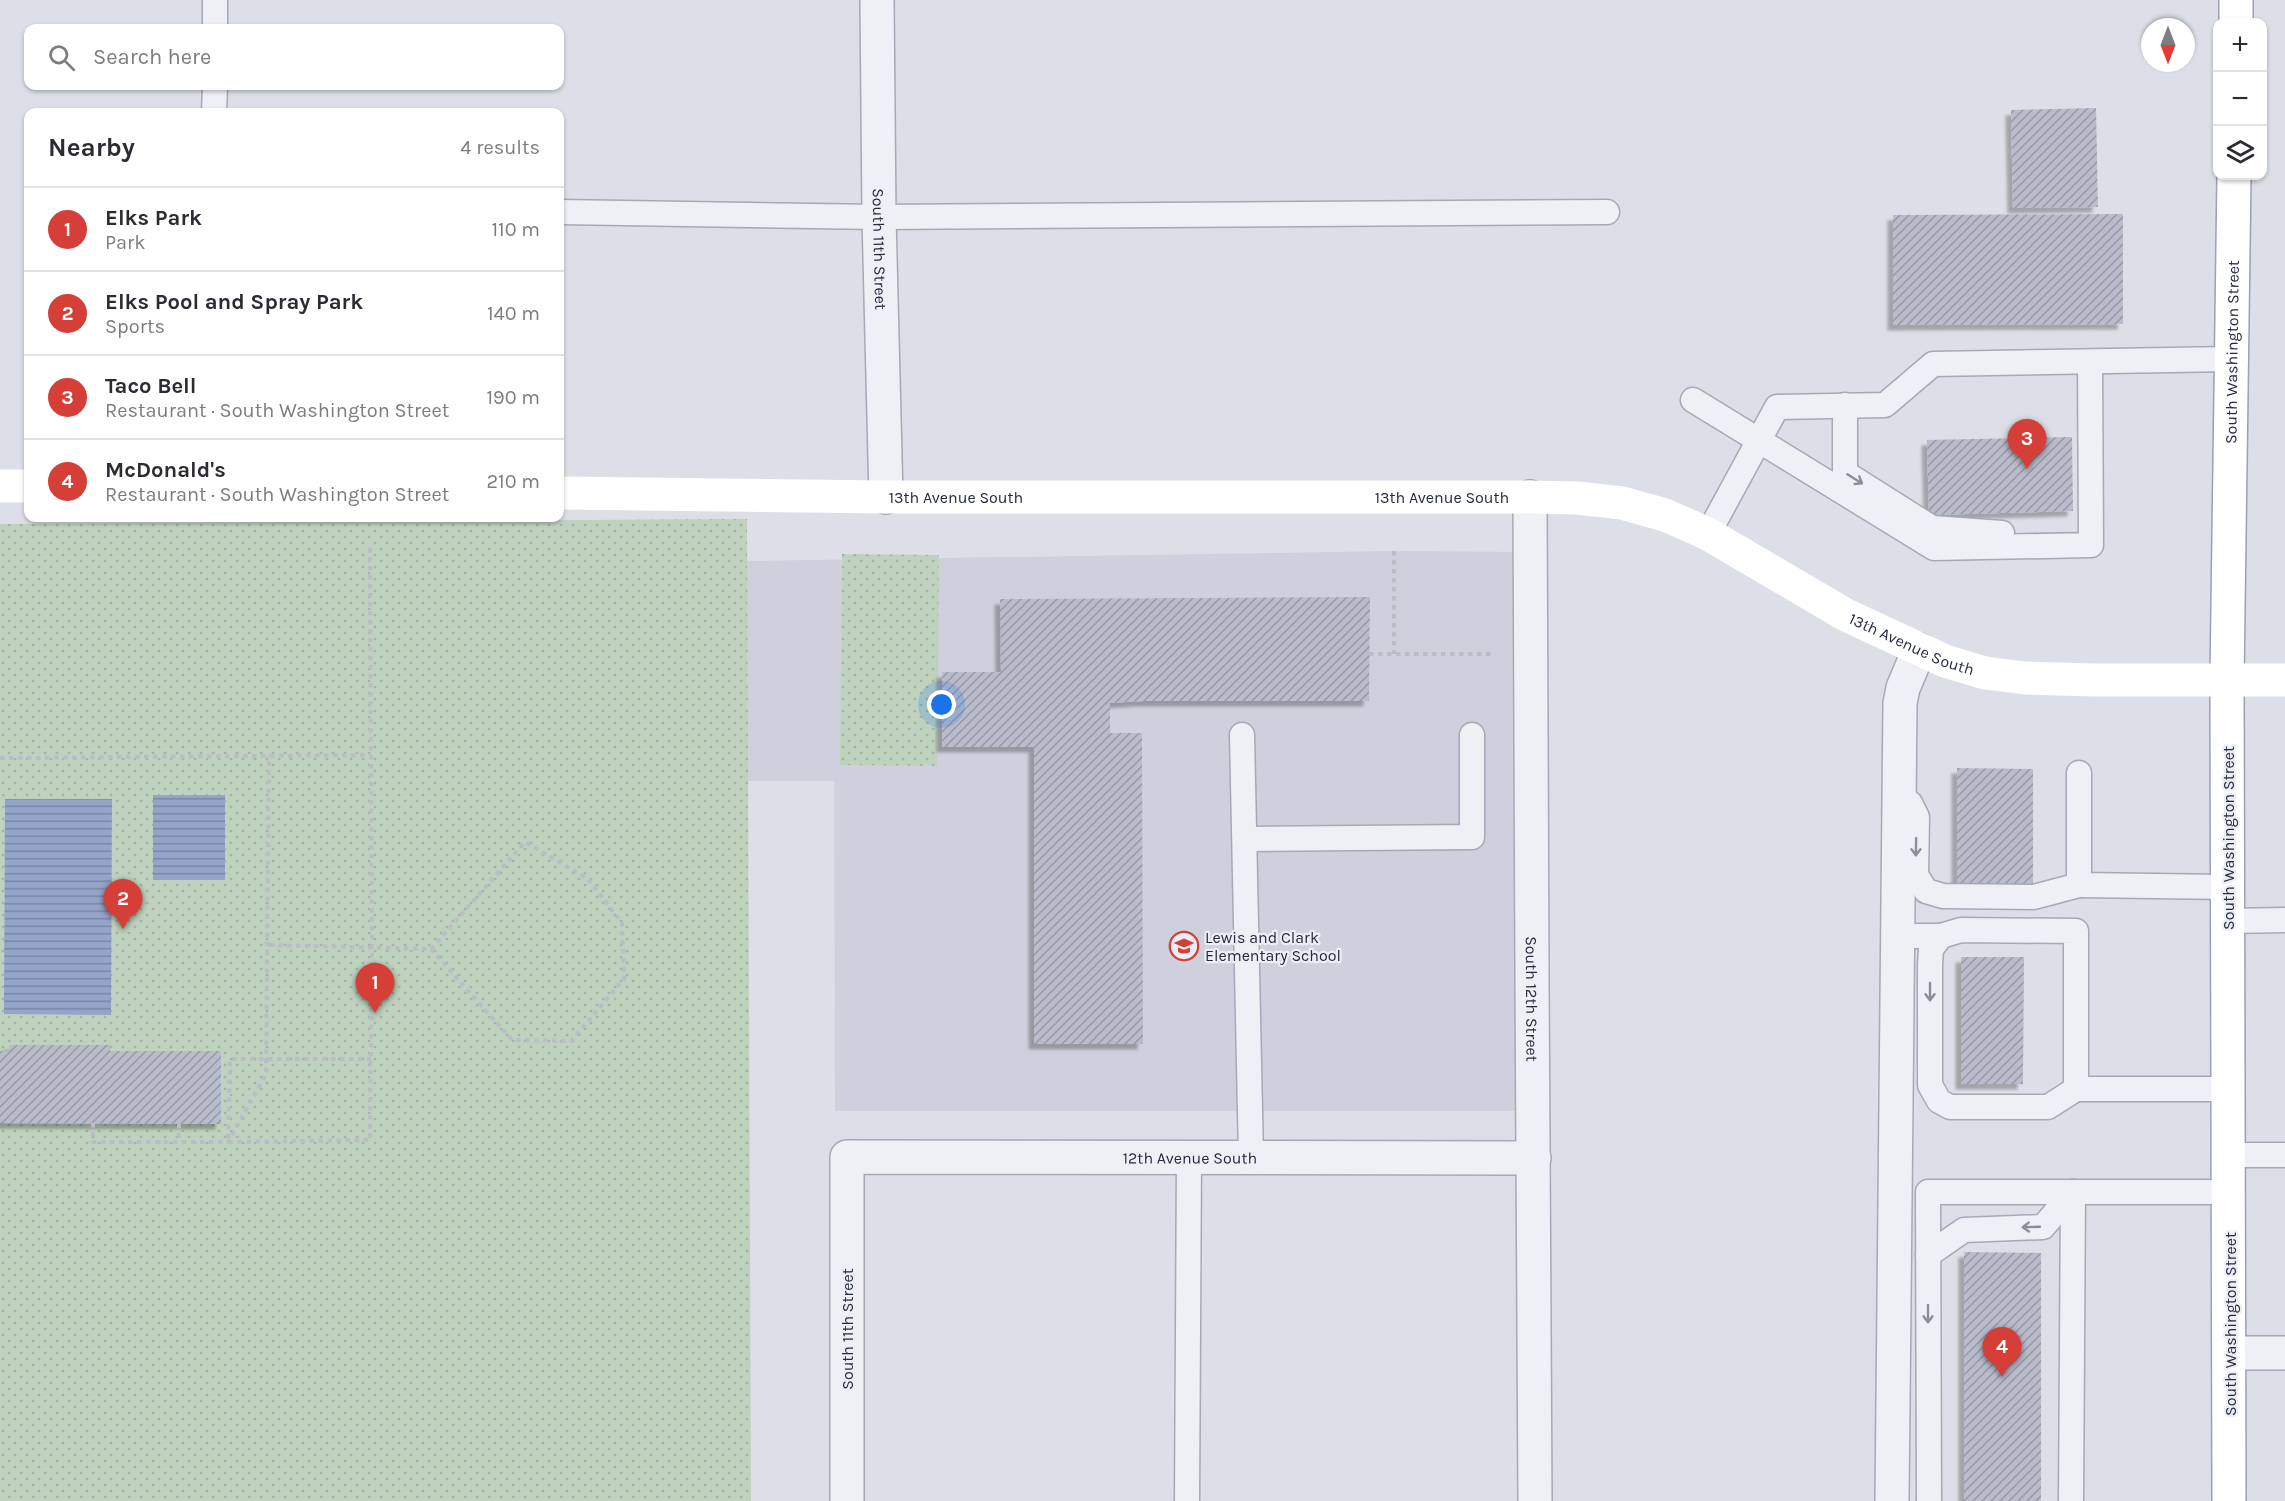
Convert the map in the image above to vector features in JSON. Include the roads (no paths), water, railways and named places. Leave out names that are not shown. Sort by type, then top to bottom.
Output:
[{"type":"street","name":"South 11th Street","points":[[877,0],[879,217],[886,497]]},
{"type":"street","points":[[2236,0],[2236,18]]},
{"type":"street","name":"South Washington Street","points":[[2229,1501],[2227,680],[2234,180]]},
{"type":"street","points":[[0,486],[24,486]]},
{"type":"street","name":"13th Avenue South","points":[[564,493],[886,497],[1577,498],[1622,503],[1665,514],[1708,534],[1846,615],[1945,662],[1985,673],[2025,678],[2285,680]]},
{"type":"street","name":"South 12th Street","points":[[1530,497],[1535,1501]]},
{"type":"street","points":[[1893,1501],[1900,703],[1910,666],[1919,650]]},
{"type":"street","name":"South 11th Street","points":[[847,1157],[847,1501]]},
{"type":"street","name":"12th Avenue South","points":[[847,1157],[1534,1158]]},
{"type":"street","points":[[2230,1353],[2285,1353]]},
{"type":"lane","points":[[215,0],[215,24]]},
{"type":"lane","points":[[214,108],[215,90]]},
{"type":"lane","points":[[564,212],[879,217],[1607,212]]},
{"type":"lane","points":[[1708,534],[1777,407],[1885,405],[1933,364],[2231,359]]},
{"type":"lane","points":[[1693,400],[1934,548],[2091,545],[2090,362]]},
{"type":"lane","points":[[1845,405],[1845,473],[1932,528],[2005,533],[2010,547]]},
{"type":"lane","points":[[1242,735],[1251,1158]]},
{"type":"lane","points":[[1245,839],[1472,837],[1472,735]]},
{"type":"lane","points":[[2079,773],[2079,885]]},
{"type":"lane","points":[[1899,797],[1910,802],[1917,817],[1916,875],[1926,891],[1942,896],[2034,897],[2079,885],[2228,887]]},
{"type":"lane","points":[[2228,921],[2285,920]]},
{"type":"lane","points":[[1899,936],[1941,936],[1961,930],[2076,931],[2076,1089]]},
{"type":"lane","points":[[1941,936],[1931,949],[1930,1085],[1939,1101],[1950,1107],[2048,1107],[2076,1089],[2229,1089]]},
{"type":"lane","points":[[1898,1092],[1932,1092]]},
{"type":"lane","points":[[2229,1155],[2285,1155]]},
{"type":"lane","points":[[1187,1501],[1190,1158]]},
{"type":"lane","points":[[1929,1501],[1928,1192],[2229,1192]]},
{"type":"lane","points":[[1928,1255],[1964,1230],[2043,1227],[2073,1192]]},
{"type":"lane","points":[[2072,1501],[2073,1192]]},
{"type":"water","points":[[153,795],[225,795],[225,880],[153,880]]},
{"type":"water","points":[[5,799],[112,799],[111,1015],[4,1014]]},
{"type":"place","name":"Taco Bell","points":[[2027,469]]},
{"type":"place","name":"Elks Pool and Spray Park","points":[[123,929]]},
{"type":"place","name":"Lewis and Clark Elementary School","points":[[1184,946]]},
{"type":"place","name":"Elks Park","points":[[375,1013]]},
{"type":"place","name":"McDonald's","points":[[2002,1377]]}]
